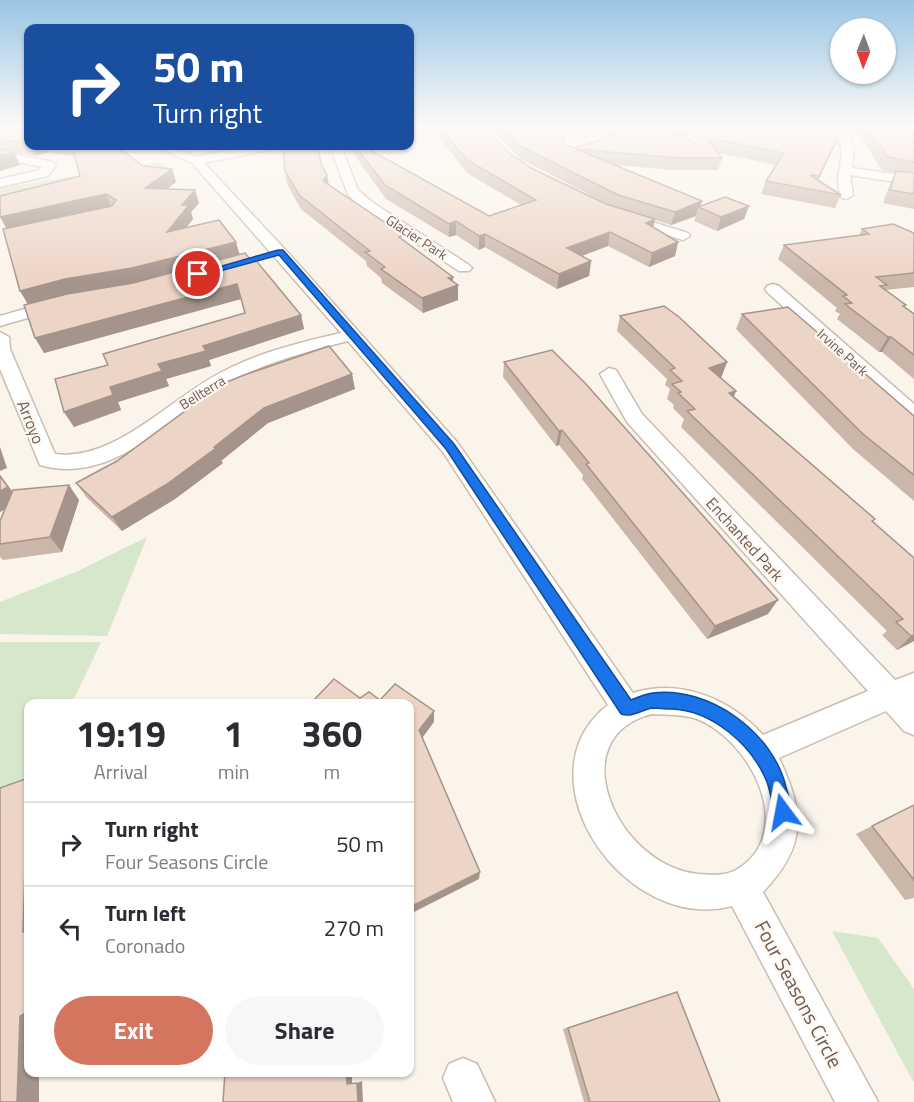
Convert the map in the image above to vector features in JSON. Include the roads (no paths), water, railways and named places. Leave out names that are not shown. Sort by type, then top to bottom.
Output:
[{"type":"street","points":[[0,183],[17,179]]},
{"type":"street","points":[[213,179],[280,252],[450,447],[627,708]]},
{"type":"street","name":"Glacier Park","points":[[346,179],[352,192],[367,205],[464,268]]},
{"type":"street","points":[[842,179],[847,195]]},
{"type":"street","points":[[610,213],[683,236]]},
{"type":"street","points":[[258,258],[280,252]]},
{"type":"street","name":"Irvine Park","points":[[773,289],[914,415]]},
{"type":"street","points":[[0,321],[73,301]]},
{"type":"street","name":"Bellterra","points":[[60,464],[79,463],[115,449],[193,396],[229,375],[304,347],[353,335]]},
{"type":"street","name":"Arroyo","points":[[0,337],[2,350],[37,440],[47,460],[60,464]]},
{"type":"street","name":"Enchanted Park","points":[[609,374],[634,418],[902,691],[914,721]]},
{"type":"street","points":[[759,751],[902,691]]},
{"type":"street","points":[[662,701],[680,702],[709,711],[736,728],[759,751],[775,780],[783,812],[780,842],[766,869],[741,887],[709,894],[673,887],[639,869],[612,842],[595,810],[588,778],[593,748],[606,724],[627,708],[662,701]]},
{"type":"street","name":"Four Seasons Circle","points":[[741,887],[857,1102]]}]
